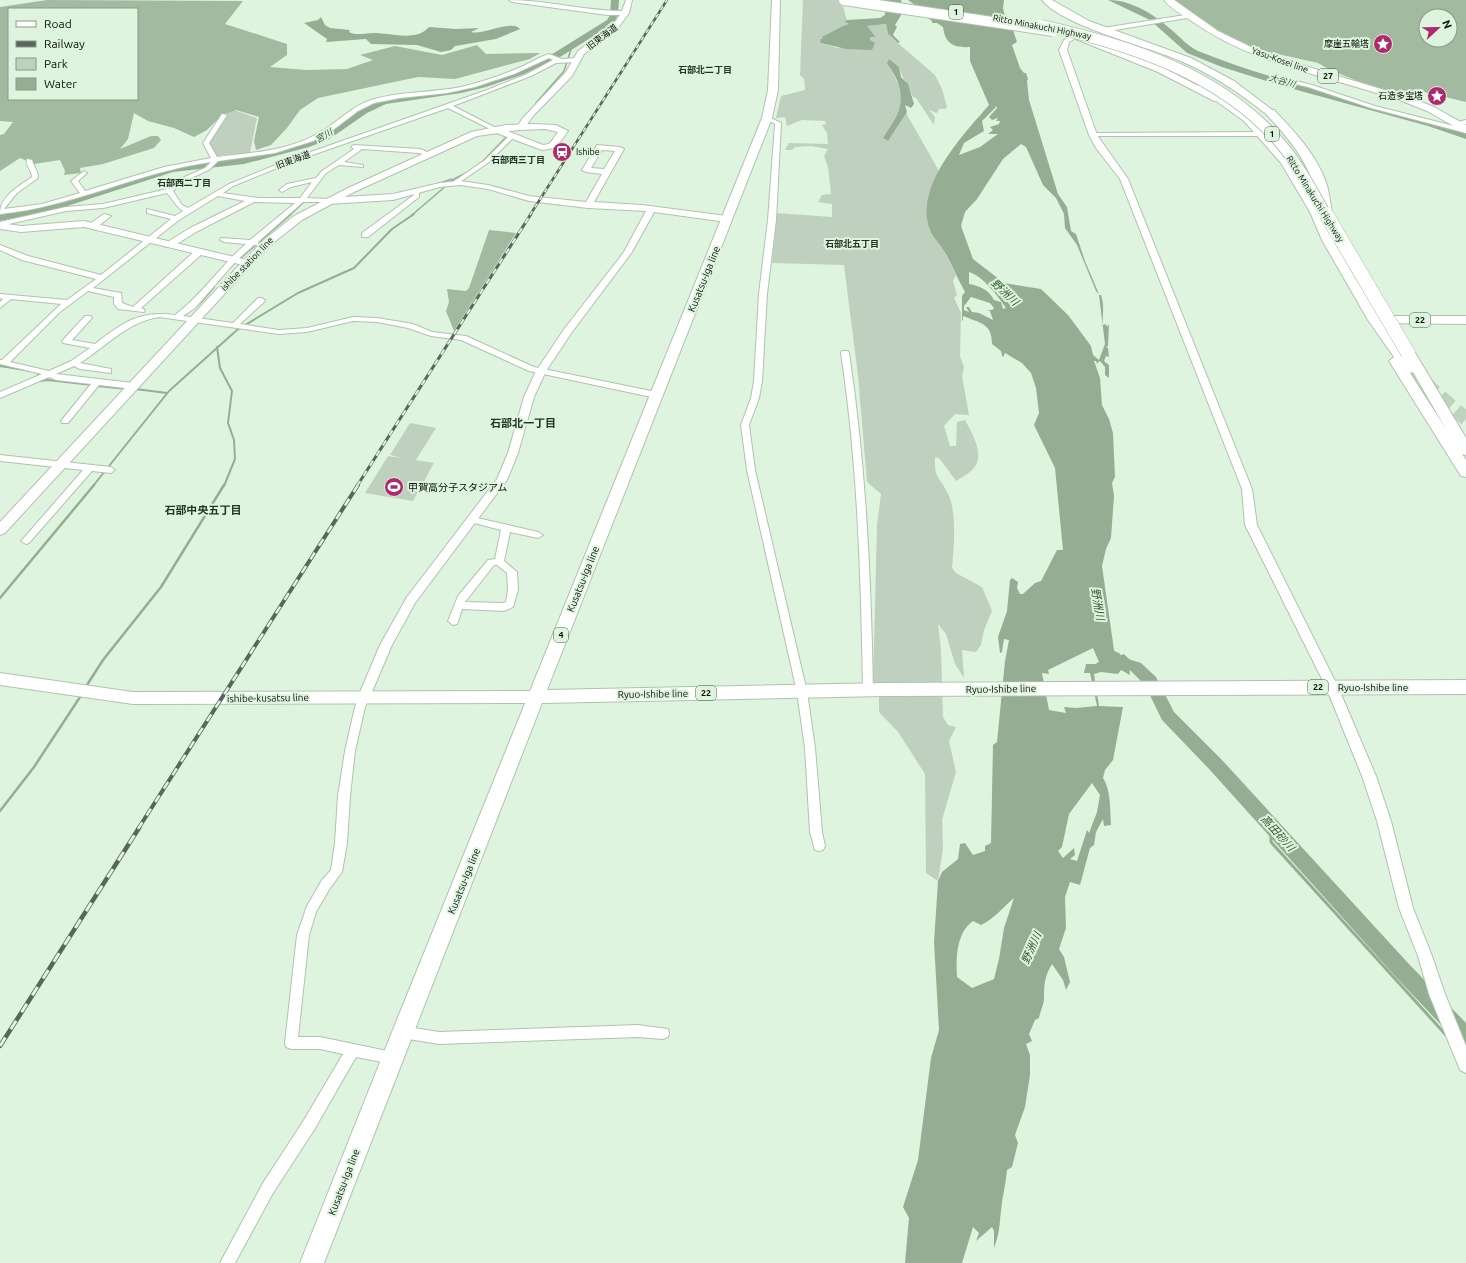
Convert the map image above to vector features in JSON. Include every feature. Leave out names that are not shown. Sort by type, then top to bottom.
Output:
[{"type":"highway","name":"Ritto Minakuchi Highway","points":[[844,0],[1043,29],[1075,36],[1128,52],[1197,82],[1238,112],[1263,134],[1286,162],[1301,186],[1335,252],[1375,320],[1409,369]]},
{"type":"highway","name":"Ritto Minakuchi Highway","points":[[871,0],[1006,19],[1080,34],[1149,56],[1188,74],[1227,96],[1262,125],[1291,158],[1466,450]]},
{"type":"highway","name":"1","points":[[1270,112],[1303,149],[1311,162],[1322,188],[1326,214],[1335,252]]},
{"type":"highway","name":"Ritto Minakuchi Highway","points":[[1375,320],[1389,351],[1466,472]]},
{"type":"main road","name":"Kusatsu-Iga line","points":[[312,1263],[402,1032],[767,118],[772,90],[776,0]]},
{"type":"main road","points":[[1045,0],[1068,16],[1103,30],[1157,48],[1212,72],[1239,88],[1270,112]]},
{"type":"main road","points":[[1045,0],[1058,21],[1074,36],[1161,70],[1238,112]]},
{"type":"main road","name":"Yasu-Kosei line","points":[[1168,0],[1216,33],[1261,54],[1411,102],[1461,122],[1466,131]]},
{"type":"main road","name":"ishibe station line","points":[[0,530],[247,263],[281,231],[298,218],[328,201],[474,134],[494,129],[513,131],[560,129],[563,132],[558,139]]},
{"type":"main road","name":"22","points":[[1375,320],[1466,320]]},
{"type":"main road","name":"ishibe-kusatsu line","points":[[0,679],[134,698],[537,697]]},
{"type":"main road","name":"Ryuo-Ishibe line","points":[[537,697],[872,691],[1466,687]]},
{"type":"street","points":[[512,0],[607,13],[624,13]]},
{"type":"street","name":"旧東海道","points":[[2,363],[57,310],[102,278],[176,218],[217,193],[243,180],[290,161],[343,144],[403,121],[449,106],[499,82],[556,58],[576,60],[586,49],[615,28],[624,13],[629,0]]},
{"type":"street","points":[[1103,30],[1191,16]]},
{"type":"street","points":[[1074,36],[1066,41],[1063,50],[1093,135],[1099,146],[1119,172],[1126,186],[1247,489],[1251,525],[1332,687],[1370,776],[1384,821],[1406,908],[1466,1065]]},
{"type":"street","points":[[0,211],[32,208],[83,193],[169,164],[241,158],[276,151],[320,136],[359,108],[381,100],[414,93],[455,89],[499,82],[519,71],[556,58]]},
{"type":"street","points":[[455,183],[487,161],[513,131],[570,73],[576,60]]},
{"type":"street","points":[[1280,79],[1310,86],[1373,107],[1466,131]]},
{"type":"street","points":[[449,106],[494,129]]},
{"type":"street","points":[[215,160],[206,146],[206,142],[224,115]]},
{"type":"street","points":[[767,118],[778,123],[772,220],[763,294],[758,381],[755,398],[744,425],[751,470],[802,692],[810,748],[816,832],[819,846]]},
{"type":"street","points":[[513,131],[542,148],[552,146],[558,139]]},
{"type":"street","points":[[1093,135],[1263,134]]},
{"type":"street","points":[[343,144],[350,147],[420,151],[429,154]]},
{"type":"street","points":[[177,317],[192,306],[233,259],[254,243],[302,200],[324,172],[360,148]]},
{"type":"street","points":[[0,211],[15,192],[35,178],[35,173],[31,168],[29,160]]},
{"type":"street","points":[[0,225],[55,211],[84,209],[115,200],[169,191],[182,180],[207,169],[215,160]]},
{"type":"street","points":[[338,164],[361,166]]},
{"type":"street","points":[[588,205],[606,172]]},
{"type":"street","points":[[83,193],[74,181],[84,173]]},
{"type":"street","points":[[282,190],[289,185],[319,179]]},
{"type":"street","points":[[217,193],[251,201],[371,200],[417,192],[455,183],[488,187],[523,197],[727,219]]},
{"type":"street","points":[[169,191],[180,206],[187,211]]},
{"type":"street","points":[[365,236],[408,204],[417,196],[417,192]]},
{"type":"street","points":[[169,245],[193,230],[251,201]]},
{"type":"street","points":[[392,1058],[320,1043],[291,1043],[303,935],[311,910],[326,884],[336,872],[341,843],[344,796],[350,751],[360,707],[386,645],[411,600],[502,480],[510,465],[540,372],[572,323],[616,269],[651,210]]},
{"type":"street","points":[[150,211],[176,218]]},
{"type":"street","points":[[94,225],[107,216]]},
{"type":"street","points":[[0,225],[23,230],[73,223],[94,225],[169,245],[247,263]]},
{"type":"street","points":[[224,240],[254,243]]},
{"type":"street","points":[[0,247],[25,258],[102,278]]},
{"type":"street","points":[[135,310],[199,252]]},
{"type":"street","points":[[169,269],[179,271]]},
{"type":"street","points":[[87,289],[118,296],[118,304],[121,307],[148,311],[149,316]]},
{"type":"street","points":[[0,296],[68,302]]},
{"type":"street","points":[[0,306],[9,297]]},
{"type":"street","points":[[234,326],[261,300]]},
{"type":"street","points":[[0,395],[16,386],[74,363],[129,322],[149,316],[177,317],[234,326],[292,332],[353,320],[377,320],[410,326],[431,334],[464,338],[540,372],[656,395]]},
{"type":"street","points":[[88,318],[66,341],[97,347]]},
{"type":"street","points":[[845,353],[850,385],[862,497],[872,691]]},
{"type":"street","points":[[2,363],[50,373],[56,377],[96,383],[133,386]]},
{"type":"street","points":[[74,363],[80,366],[108,371]]},
{"type":"street","points":[[65,421],[96,383]]},
{"type":"street","points":[[0,458],[110,470]]},
{"type":"street","points":[[26,541],[90,468]]},
{"type":"street","points":[[473,520],[538,535]]},
{"type":"street","points":[[499,562],[506,527]]},
{"type":"street","points":[[453,621],[459,605],[462,599],[491,562],[499,562],[512,572],[513,590],[510,604],[504,607],[459,605]]},
{"type":"street","points":[[402,1032],[439,1038],[638,1031],[663,1034]]},
{"type":"street","points":[[227,1263],[268,1188],[309,1125],[353,1050]]},
{"type":"green space","points":[[803,0],[841,0],[847,20],[846,22],[849,25],[824,36],[821,43],[838,48],[870,40],[870,37],[876,36],[866,26],[886,24],[888,34],[935,75],[942,89],[947,107],[945,109],[939,109],[937,113],[929,110],[935,117],[934,125],[916,98],[913,97],[899,67],[890,68],[896,79],[901,97],[898,112],[883,138],[888,141],[906,113],[939,171],[928,197],[928,217],[930,230],[944,251],[956,275],[953,281],[957,295],[954,298],[961,313],[960,356],[964,367],[962,376],[969,415],[955,414],[944,426],[950,446],[956,446],[957,422],[965,420],[976,444],[978,457],[974,468],[956,481],[940,459],[935,457],[935,470],[948,494],[953,510],[954,531],[952,568],[956,573],[982,587],[992,611],[984,630],[981,645],[976,652],[962,650],[964,678],[955,664],[946,634],[938,624],[941,650],[943,717],[948,725],[956,727],[949,741],[956,772],[942,820],[943,848],[938,881],[926,873],[925,774],[898,732],[879,712],[879,687],[873,685],[877,525],[881,494],[867,482],[858,376],[844,265],[772,263],[777,213],[832,217],[832,204],[818,202],[822,195],[831,194],[828,167],[824,156],[828,149],[811,146],[795,147],[792,150],[785,150],[789,143],[828,144],[827,133],[822,125],[826,124],[825,121],[802,120],[787,126],[785,117],[776,118],[781,96],[805,90],[804,79],[800,75]]},
{"type":"green space","points":[[234,110],[257,118],[250,153],[217,156],[208,145],[209,140],[213,132],[222,121],[226,112]]},
{"type":"green space","points":[[410,423],[436,428],[416,460],[434,463],[413,501],[365,493],[388,456],[403,458],[390,455]]},
{"type":"shaded area","points":[[47,0],[243,1],[225,24],[287,44],[287,55],[270,67],[306,70],[347,69],[373,60],[360,55],[395,46],[442,55],[477,45],[486,54],[540,53],[530,59],[455,79],[418,77],[318,98],[300,110],[287,128],[271,145],[256,150],[254,141],[259,117],[236,110],[222,115],[207,130],[194,137],[174,128],[148,121],[134,113],[128,139],[120,149],[151,136],[158,136],[161,140],[154,148],[103,164],[80,168],[81,173],[64,175],[65,171],[60,160],[34,164],[20,158],[0,171],[0,135],[4,134],[13,122],[0,121],[0,7]]},
{"type":"shaded area","points":[[1171,0],[1466,0],[1466,102],[1416,90],[1407,97],[1378,89],[1330,70],[1318,63],[1251,48],[1233,41]]},
{"type":"shaded area","points":[[489,230],[516,233],[454,331],[446,311],[449,302],[447,289],[466,291],[469,288]]},
{"type":"water","points":[[880,0],[901,0],[903,12],[895,25],[897,27],[893,35],[900,42],[898,43],[888,34],[886,24],[867,26],[876,37],[870,37],[870,40],[875,43],[872,50],[846,49],[821,43],[820,39],[823,39],[822,37],[849,24],[845,22],[847,20],[880,18],[885,15],[885,11]]},
{"type":"water","name":"野洲川","points":[[908,0],[1004,0],[1003,8],[1007,26],[1012,27],[1017,42],[1012,45],[1020,68],[1024,73],[1026,73],[1028,79],[1029,100],[1058,194],[1067,207],[1071,231],[1076,234],[1085,261],[1099,294],[1096,291],[1077,245],[1065,228],[1064,214],[1056,198],[1043,185],[1026,147],[1021,144],[1003,159],[977,199],[965,212],[961,226],[973,259],[1004,283],[1041,289],[1068,315],[1091,346],[1093,355],[1099,360],[1105,344],[1099,295],[1101,295],[1103,325],[1106,324],[1107,327],[1109,324],[1108,346],[1106,346],[1108,348],[1109,357],[1106,356],[1104,361],[1109,365],[1109,378],[1105,375],[1105,367],[1101,362],[1099,361],[1097,364],[1096,361],[1094,361],[1100,378],[1102,405],[1109,419],[1113,433],[1115,477],[1112,483],[1114,496],[1111,538],[1106,549],[1102,566],[1115,657],[1124,654],[1131,661],[1129,664],[1130,675],[1121,670],[1118,674],[1101,672],[1094,674],[1099,706],[1123,707],[1113,760],[1105,770],[1103,778],[1109,794],[1111,825],[1104,826],[1103,819],[1096,832],[1094,845],[1090,848],[1080,885],[1070,882],[1065,897],[1066,928],[1059,949],[1064,957],[1070,982],[1066,990],[1063,980],[1052,964],[1044,985],[1044,1000],[1039,1018],[1035,1020],[1029,1034],[1032,1041],[1026,1044],[1030,1055],[1030,1075],[1025,1107],[1015,1135],[1018,1143],[1012,1167],[1007,1170],[999,1230],[994,1248],[994,1231],[992,1227],[976,1241],[979,1233],[973,1227],[962,1263],[905,1263],[909,1218],[903,1207],[918,1160],[931,1058],[939,1030],[934,942],[938,881],[942,872],[958,859],[960,844],[965,843],[973,855],[985,851],[985,846],[991,843],[993,745],[997,742],[1005,661],[1009,640],[1004,639],[1002,652],[1000,653],[998,637],[1007,611],[1010,580],[1012,578],[1018,582],[1017,588],[1020,594],[1023,594],[1035,583],[1041,581],[1057,550],[1063,550],[1055,468],[1034,425],[1039,413],[1036,388],[1031,373],[1022,363],[1005,353],[1003,357],[1002,356],[1001,351],[992,344],[990,332],[984,325],[963,316],[963,321],[962,320],[962,296],[965,292],[947,256],[930,230],[927,214],[928,197],[934,179],[954,146],[989,105],[970,61],[970,47],[959,47],[951,44],[944,33],[943,27],[937,23],[932,23],[926,13]],"holes":[[[997,106],[989,117],[992,120],[998,118],[996,121],[1000,121],[999,124],[990,127],[993,130],[988,134],[998,134],[980,147],[959,155],[964,143],[984,131],[982,121]],[[969,272],[985,282],[1006,308],[1003,309],[1001,302],[994,300],[987,291],[969,284]],[[971,297],[990,303],[994,308],[992,310],[987,310],[990,311],[993,320],[979,313],[972,312],[969,307],[966,307],[969,312],[964,310],[964,306]],[[1093,648],[1099,662],[1095,664],[1086,664],[1084,673],[1090,673],[1097,706],[1076,708],[1064,707],[1066,713],[1049,710],[1042,673],[1049,674],[1048,670]],[[1092,783],[1100,795],[1097,812],[1089,833],[1087,830],[1077,861],[1070,859],[1075,855],[1074,848],[1063,858],[1058,851],[1062,847],[1069,814]],[[1014,898],[1004,928],[994,979],[972,988],[957,977],[957,955],[960,939],[967,926],[973,921],[981,925],[998,913]]]},
{"type":"water","points":[[321,17],[325,25],[330,28],[350,30],[349,32],[358,34],[374,33],[403,36],[424,32],[429,27],[456,29],[479,28],[471,32],[476,33],[511,26],[516,26],[520,29],[496,39],[455,46],[451,50],[441,52],[417,45],[371,44],[366,39],[326,42],[327,39],[304,23],[318,20]]},
{"type":"water","points":[[889,59],[899,67],[901,77],[908,84],[914,104],[911,108],[905,105],[907,112],[888,141],[883,138],[898,112],[901,99],[897,80],[887,63]]},
{"type":"waterway","name":"宮川","points":[[0,218],[54,207],[171,169],[234,163],[296,149],[325,138],[355,116],[383,102],[451,92],[502,79],[557,55],[610,22],[614,15],[615,0]]},
{"type":"waterway","name":"大谷川","points":[[1112,0],[1153,18],[1190,51],[1225,65],[1289,85],[1431,124],[1466,136]]},
{"type":"waterway","points":[[536,103],[564,71],[572,46]]},
{"type":"waterway","points":[[412,215],[454,179],[470,171],[484,160],[508,135]]},
{"type":"waterway","points":[[437,184],[452,179]]},
{"type":"waterway","points":[[290,215],[304,202],[308,201]]},
{"type":"waterway","points":[[230,267],[291,214]]},
{"type":"waterway","points":[[217,348],[237,330],[298,293],[354,268],[392,229],[414,214]]},
{"type":"waterway","points":[[186,314],[201,302],[214,287]]},
{"type":"waterway","points":[[93,486],[169,391],[217,348]]},
{"type":"waterway","points":[[217,348],[220,368],[232,391],[228,423],[234,440],[235,459],[224,486]]},
{"type":"waterway","points":[[0,366],[31,371]]},
{"type":"waterway","points":[[36,372],[38,373],[40,381],[48,380],[92,385]]},
{"type":"waterway","points":[[97,386],[128,389]]},
{"type":"waterway","points":[[135,389],[167,393]]},
{"type":"waterway","points":[[0,598],[94,485]]},
{"type":"waterway","points":[[85,688],[103,660],[161,587],[224,485]]},
{"type":"waterway","name":"高田砂川","points":[[1114,657],[1115,661],[1136,667],[1151,681],[1168,716],[1216,765],[1401,969],[1466,1037]]},
{"type":"waterway","points":[[0,811],[34,767],[82,694]]},
{"type":"waterway","points":[[1271,824],[1271,842],[1446,1035]]},
{"type":"tunnel","points":[[1409,369],[1466,419]]},
{"type":"railway","points":[[530,215],[667,0]]},
{"type":"railway","points":[[357,486],[531,214]]},
{"type":"railway","points":[[138,829],[358,485]]},
{"type":"railway","points":[[0,1046],[139,828]]},
{"type":"place","name":"摩崖五輪塔","points":[[1383,44]]},
{"type":"place","name":"石造多宝塔","points":[[1437,96]]},
{"type":"place","name":"Ishibe","points":[[562,152]]},
{"type":"place","name":"甲賀高分子スタジアム","points":[[394,487]]},
{"type":"district","name":"石部北二丁目","points":[[705,70]]},
{"type":"district","name":"石部西三丁目","points":[[518,160]]},
{"type":"district","name":"石部西二丁目","points":[[184,183]]},
{"type":"district","name":"石部北五丁目","points":[[852,244]]},
{"type":"district","name":"石部北一丁目","points":[[523,423]]},
{"type":"district","name":"石部中央五丁目","points":[[203,510]]}]
